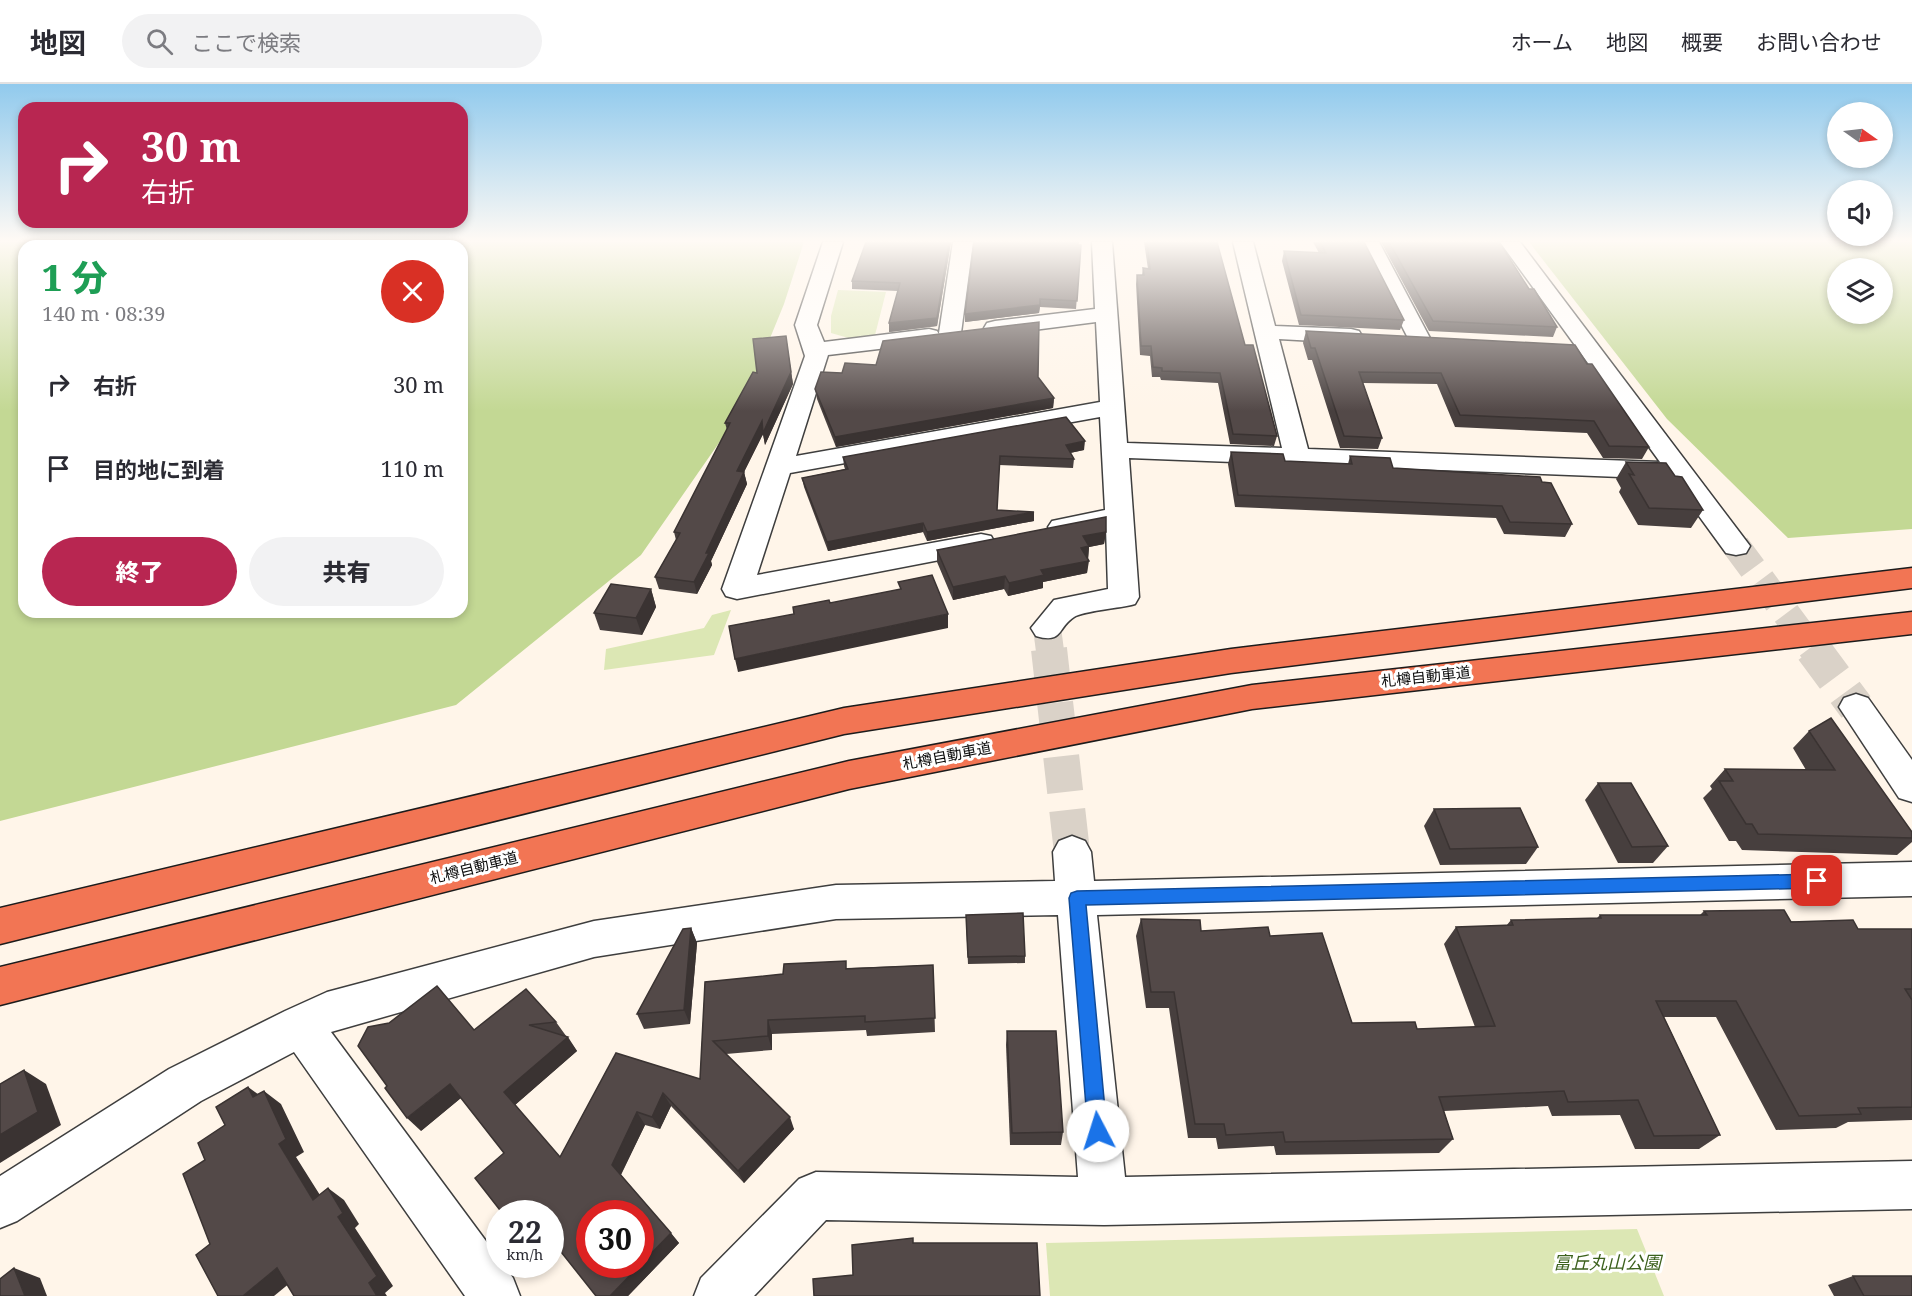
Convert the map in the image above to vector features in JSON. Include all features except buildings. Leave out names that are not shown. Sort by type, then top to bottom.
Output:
[{"type":"highway","points":[[0,926],[844,721],[1231,661],[1912,578]]},
{"type":"highway","name":"札樽自動車道","points":[[0,986],[849,775],[1229,702],[1912,623]]},
{"type":"street","points":[[815,299],[806,325],[818,357],[737,589],[1003,538]]},
{"type":"street","points":[[950,333],[955,299]]},
{"type":"street","points":[[1047,628],[1065,608],[1124,597],[1105,299]]},
{"type":"street","points":[[1257,299],[1297,457]]},
{"type":"street","points":[[1397,339],[1432,340],[1405,299]]},
{"type":"street","points":[[1552,299],[1736,546]]},
{"type":"street","points":[[815,350],[1106,314]]},
{"type":"street","points":[[1266,332],[1373,338]]},
{"type":"street","points":[[1556,346],[1589,348]]},
{"type":"street","points":[[779,466],[1112,407]]},
{"type":"street","points":[[1114,450],[1681,471]]},
{"type":"street","points":[[1038,532],[1119,516]]},
{"type":"street","points":[[1856,707],[1897,747],[1912,788]]},
{"type":"street","points":[[1072,852],[1104,1201]]},
{"type":"street","points":[[0,1204],[185,1085],[327,1012],[594,939],[836,902],[1912,879]]},
{"type":"street","points":[[300,1025],[495,1296]]},
{"type":"street","points":[[719,1296],[816,1196],[1104,1201],[1912,1185]]},
{"type":"green space","points":[[0,299],[18,299],[18,618],[468,618],[468,299],[786,299],[739,414],[641,555],[456,705],[0,821]]},
{"type":"green space","points":[[836,299],[884,299],[875,335],[852,339],[831,333],[831,316]]},
{"type":"green space","points":[[1573,299],[1827,299],[1827,324],[1893,324],[1893,299],[1912,299],[1912,529],[1788,538],[1667,419]]},
{"type":"green space","points":[[731,610],[714,655],[604,670],[606,649],[704,628],[712,615]]},
{"type":"green space","name":"富丘丸山公園","points":[[1637,1229],[1664,1296],[1050,1296],[1046,1243]]},
{"type":"tunnel","points":[[1736,546],[1814,651]]},
{"type":"tunnel","points":[[1047,628],[1050,651]]},
{"type":"tunnel","points":[[1049,649],[1072,852]]},
{"type":"tunnel","points":[[1813,649],[1856,707]]},
{"type":"route","points":[[1098,1131],[1077,898],[1817,881]]}]
